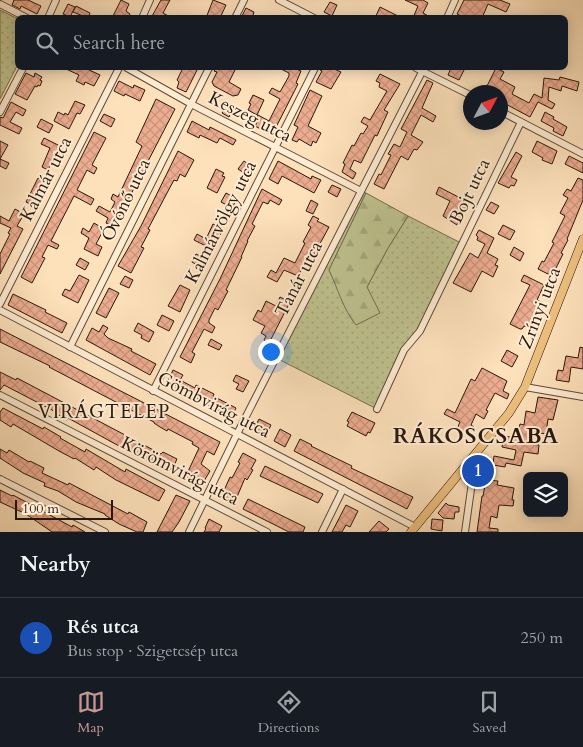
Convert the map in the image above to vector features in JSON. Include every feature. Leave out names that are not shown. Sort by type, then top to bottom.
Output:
[{"type":"main road","name":"Zrínyi utca","points":[[413,529],[509,414],[525,387],[583,239]]},
{"type":"street","points":[[49,15],[56,0]]},
{"type":"street","points":[[143,15],[150,0]]},
{"type":"street","points":[[236,15],[244,0]]},
{"type":"street","points":[[279,0],[308,15]]},
{"type":"street","points":[[448,15],[455,0]]},
{"type":"street","points":[[0,4],[21,15]]},
{"type":"street","points":[[0,112],[22,70]]},
{"type":"street","name":"Kalmár utca","points":[[0,304],[118,70]]},
{"type":"street","name":"Keszeg utca","points":[[131,70],[191,104],[361,191]]},
{"type":"street","name":"Óvónő utca","points":[[70,347],[208,70]]},
{"type":"street","name":"Kalmárvölgy utca","points":[[153,390],[314,70]]},
{"type":"street","name":"Tanár utca","points":[[189,532],[421,70]]},
{"type":"street","points":[[423,70],[463,92]]},
{"type":"street","points":[[508,115],[583,154]]},
{"type":"street","name":"Bojt utca","points":[[377,410],[404,350],[420,331],[521,122]]},
{"type":"street","name":"Gömbvirág utca","points":[[0,310],[343,489],[413,529]]},
{"type":"street","points":[[525,387],[583,397]]},
{"type":"street","name":"Körömvirág utca","points":[[0,396],[267,532]]},
{"type":"street","points":[[464,532],[476,454]]},
{"type":"street","points":[[0,479],[106,532]]},
{"type":"street","points":[[322,532],[343,489]]},
{"type":"green space","points":[[0,10],[15,18],[15,70],[0,99]]},
{"type":"green space","points":[[361,191],[366,193],[329,270],[338,288],[367,287],[408,216],[461,243],[420,331],[408,344],[377,409],[276,358]]},
{"type":"green space","points":[[366,193],[408,216],[367,287],[380,313],[356,325],[344,306],[329,270]]},
{"type":"building","points":[[14,0],[28,0],[41,6],[37,14],[21,6],[20,9],[12,5]]},
{"type":"building","points":[[121,0],[129,4],[126,11],[130,15],[114,15]]},
{"type":"building","points":[[161,0],[170,0],[163,13],[167,15],[153,15]]},
{"type":"building","points":[[213,0],[226,5],[221,15],[207,15]]},
{"type":"building","points":[[405,0],[423,0],[428,3],[423,13],[427,15],[414,15],[418,6]]},
{"type":"building","points":[[464,0],[500,0],[510,4],[506,12],[488,4],[483,15],[457,14]]},
{"type":"building","points":[[330,2],[337,5],[332,15],[324,12]]},
{"type":"building","points":[[68,4],[75,7],[71,15],[63,14]]},
{"type":"building","points":[[76,6],[90,13],[89,15],[80,15],[73,12]]},
{"type":"building","points":[[380,7],[396,15],[376,15]]},
{"type":"building","points":[[246,8],[254,12],[253,15],[242,15]]},
{"type":"building","points":[[68,70],[89,70],[100,75],[94,86],[85,82],[84,85],[76,81],[79,75]]},
{"type":"building","points":[[182,70],[197,70],[186,92],[177,88],[179,82],[177,80]]},
{"type":"building","points":[[235,70],[229,82],[241,89],[238,95],[233,96],[214,86],[212,82],[217,72],[214,71]]},
{"type":"building","points":[[283,70],[301,71],[296,83],[298,84],[272,135],[255,126],[257,122],[255,120],[258,115],[269,121],[280,99],[269,93],[272,88],[280,92],[289,73]]},
{"type":"building","points":[[320,70],[336,70],[341,72],[331,89],[316,82],[322,71]]},
{"type":"building","points":[[450,70],[464,70],[459,80],[448,75]]},
{"type":"building","points":[[495,70],[504,72],[500,79],[515,87],[512,94],[529,103],[534,94],[542,98],[544,78],[559,80],[560,77],[579,82],[577,91],[562,86],[561,91],[549,87],[548,100],[555,104],[552,109],[538,102],[530,117],[508,105],[508,85],[488,85]]},
{"type":"building","points":[[26,73],[34,77],[35,73],[42,77],[40,86],[35,86],[27,100],[15,94]]},
{"type":"building","points":[[380,74],[400,84],[384,110],[388,112],[377,136],[375,135],[361,163],[354,160],[350,169],[356,173],[353,179],[342,172],[345,164],[343,163],[352,145],[354,146],[361,133],[363,134],[368,126],[361,122],[364,117],[370,120],[387,91],[379,87],[380,83],[376,81]]},
{"type":"building","points":[[427,80],[433,83],[422,108],[436,116],[433,122],[421,115],[411,135],[423,142],[417,150],[414,149],[408,160],[401,156],[384,189],[374,184],[391,155],[388,154],[394,144],[400,147],[407,132],[401,129]]},
{"type":"building","points":[[119,81],[133,88],[134,85],[145,90],[140,101],[114,91]]},
{"type":"building","points":[[310,90],[322,96],[308,126],[321,133],[316,143],[313,141],[311,146],[299,139],[297,142],[292,140],[298,127],[294,125]]},
{"type":"building","points":[[253,95],[264,100],[257,115],[248,110]]},
{"type":"building","points":[[156,99],[175,109],[114,227],[106,223],[108,218],[96,211],[99,206],[110,212],[115,202],[111,199],[113,194],[118,197],[142,146],[136,142]]},
{"type":"building","points":[[75,101],[85,105],[80,114],[77,113],[69,129],[54,121],[58,112],[68,115]]},
{"type":"building","points":[[11,102],[26,110],[23,116],[16,112],[10,122],[22,128],[19,134],[0,125],[0,117],[3,118]]},
{"type":"building","points":[[228,103],[234,106],[229,117],[222,113]]},
{"type":"building","points":[[545,112],[567,127],[563,136],[553,131],[554,128],[541,121]]},
{"type":"building","points":[[104,114],[115,119],[111,127],[100,121]]},
{"type":"building","points":[[41,119],[53,125],[49,133],[37,127]]},
{"type":"building","points":[[192,121],[209,130],[210,127],[236,140],[233,145],[220,138],[217,143],[200,135],[199,138],[187,132]]},
{"type":"building","points":[[94,132],[106,138],[92,165],[97,168],[94,174],[87,170],[77,190],[94,199],[91,205],[74,196],[51,241],[59,245],[57,249],[48,245],[42,257],[45,258],[32,283],[21,277]]},
{"type":"building","points":[[44,138],[62,147],[59,153],[56,152],[48,170],[42,167],[50,148],[41,144]]},
{"type":"building","points":[[0,141],[8,145],[0,159]]},
{"type":"building","points":[[537,141],[557,151],[552,164],[542,160],[543,158],[532,152]]},
{"type":"building","points":[[178,151],[194,160],[185,177],[180,174],[177,181],[174,180],[148,229],[150,230],[141,247],[144,248],[131,273],[118,266],[141,226]]},
{"type":"building","points":[[516,152],[522,156],[511,177],[517,180],[514,186],[511,185],[509,188],[498,183]]},
{"type":"building","points":[[569,156],[583,163],[583,173],[565,164]]},
{"type":"building","points":[[0,159],[9,163],[6,169],[0,166]]},
{"type":"building","points":[[244,161],[252,167],[247,175],[238,169]]},
{"type":"building","points":[[278,161],[311,179],[312,176],[321,180],[314,193],[282,176],[278,184],[269,179]]},
{"type":"building","points":[[216,169],[224,173],[222,176],[225,177],[217,193],[207,188]]},
{"type":"building","points":[[38,178],[46,182],[34,206],[26,202]]},
{"type":"building","points":[[578,178],[583,180],[583,200],[561,253],[563,254],[552,276],[538,269],[554,243],[552,242],[565,216],[560,213],[568,198],[563,195],[567,189],[571,191]]},
{"type":"building","points":[[332,185],[341,189],[337,197],[328,192]]},
{"type":"building","points":[[439,187],[468,202],[457,225],[443,216],[450,201],[436,194]]},
{"type":"building","points":[[262,189],[282,200],[279,205],[270,200],[268,204],[263,202],[252,224],[255,226],[247,241],[242,257],[226,290],[228,291],[218,310],[215,308],[209,320],[209,323],[215,327],[212,333],[204,329],[192,352],[195,354],[191,363],[180,357],[220,279]]},
{"type":"building","points":[[226,193],[237,199],[232,208],[221,202]]},
{"type":"building","points":[[311,200],[318,204],[313,214],[306,211]]},
{"type":"building","points":[[491,202],[499,206],[494,214],[486,210]]},
{"type":"building","points":[[15,209],[24,214],[17,226],[23,229],[0,274],[0,254],[11,228],[0,223],[0,216],[9,221]]},
{"type":"building","points":[[313,216],[319,219],[317,221],[329,227],[309,264],[306,262],[298,276],[284,270],[277,282],[267,277],[271,270],[276,273],[284,258],[295,263],[305,243],[303,242],[311,227],[308,225]]},
{"type":"building","points":[[94,223],[104,229],[96,244],[102,247],[98,256],[84,249],[89,238],[81,233],[83,228],[89,232]]},
{"type":"building","points":[[213,224],[223,229],[212,253],[210,252],[202,268],[192,262],[196,254],[200,256],[206,246],[194,240],[197,234],[206,239]]},
{"type":"building","points":[[503,225],[515,231],[510,240],[498,234]]},
{"type":"building","points":[[479,230],[494,238],[487,253],[498,259],[495,265],[498,266],[493,277],[482,271],[471,292],[453,283],[470,253],[478,258],[485,244],[477,240],[478,237],[476,235]]},
{"type":"building","points":[[514,247],[524,253],[520,261],[510,255]]},
{"type":"building","points":[[80,258],[89,263],[85,270],[76,265]]},
{"type":"building","points":[[79,275],[89,280],[78,303],[62,295],[65,289],[70,291]]},
{"type":"building","points":[[524,275],[544,285],[537,300],[543,303],[530,328],[524,326],[520,329],[510,324],[530,285],[521,281]]},
{"type":"building","points":[[125,276],[133,280],[129,288],[120,284]]},
{"type":"building","points":[[180,285],[190,290],[180,312],[168,306]]},
{"type":"building","points":[[109,288],[119,293],[106,318],[96,313]]},
{"type":"building","points":[[13,294],[46,310],[45,312],[67,323],[62,333],[8,305]]},
{"type":"building","points":[[280,297],[290,302],[269,343],[264,340],[266,336],[261,333],[265,326],[253,320],[258,310],[261,312],[266,301],[276,306]]},
{"type":"building","points":[[162,315],[174,321],[169,331],[157,325]]},
{"type":"building","points":[[138,323],[154,332],[149,342],[141,338],[142,335],[134,331]]},
{"type":"building","points":[[103,325],[108,328],[104,334],[108,338],[132,349],[131,351],[156,364],[150,375],[86,340],[92,328],[99,332]]},
{"type":"building","points":[[0,329],[220,442],[214,455],[207,451],[201,464],[210,471],[201,486],[197,484],[195,486],[184,480],[199,448],[192,444],[193,442],[168,429],[167,431],[154,422],[50,366],[0,342]]},
{"type":"building","points":[[211,339],[222,345],[219,350],[208,345]]},
{"type":"building","points":[[580,347],[583,348],[583,369],[571,367],[569,382],[556,380],[558,370],[563,371],[566,356],[578,358]]},
{"type":"building","points":[[507,350],[518,356],[512,367],[501,361]]},
{"type":"building","points":[[482,368],[507,381],[503,391],[509,394],[507,399],[495,393],[486,410],[488,411],[484,419],[476,414],[471,425],[474,427],[472,431],[468,430],[466,434],[457,429],[460,422],[444,414],[447,409],[455,413],[471,379],[475,381]]},
{"type":"building","points":[[173,370],[183,375],[180,380],[195,388],[196,385],[214,394],[213,396],[236,408],[231,418],[186,392],[185,395],[175,390],[177,386],[168,381]]},
{"type":"building","points":[[0,372],[16,380],[17,378],[161,454],[163,452],[177,459],[172,470],[152,460],[139,457],[140,455],[119,446],[68,418],[67,420],[54,411],[4,385],[0,390]]},
{"type":"building","points":[[236,375],[249,381],[243,392],[236,389],[239,384],[233,381]]},
{"type":"building","points":[[538,397],[558,400],[553,420],[548,419],[546,434],[533,432],[531,444],[539,445],[538,454],[524,452],[521,466],[506,463],[505,467],[493,465],[494,456],[514,460],[516,450],[502,447],[504,436],[517,438],[520,424],[524,425],[526,411],[535,413]]},
{"type":"building","points":[[3,408],[43,429],[44,427],[85,452],[86,449],[125,472],[126,469],[165,490],[159,501],[116,480],[96,467],[94,470],[13,424],[11,427],[0,420],[0,412]]},
{"type":"building","points":[[352,412],[375,423],[370,433],[368,432],[366,436],[347,426],[349,422],[347,421]]},
{"type":"building","points":[[259,419],[271,425],[265,437],[253,431]]},
{"type":"building","points":[[280,429],[291,435],[285,447],[274,441]]},
{"type":"building","points":[[300,439],[352,466],[351,468],[413,497],[407,509],[294,451]]},
{"type":"building","points":[[0,449],[7,453],[9,450],[29,462],[44,468],[42,473],[68,485],[69,483],[147,522],[143,532],[137,532],[119,524],[105,514],[44,486],[45,483],[23,473],[0,458]]},
{"type":"building","points":[[243,453],[256,460],[247,480],[245,478],[234,504],[221,497],[230,477],[232,478],[240,463],[238,462]]},
{"type":"building","points":[[265,466],[323,494],[318,503],[260,476]]},
{"type":"building","points":[[486,480],[498,481],[497,485],[514,488],[513,506],[499,505],[497,518],[491,516],[489,528],[498,529],[498,532],[477,532]]},
{"type":"building","points":[[0,490],[85,532],[52,532],[26,514],[0,502]]},
{"type":"building","points":[[176,495],[190,501],[172,532],[157,532]]},
{"type":"building","points":[[248,499],[305,527],[303,532],[289,532],[243,509]]},
{"type":"building","points":[[446,503],[459,507],[459,512],[455,512],[454,519],[443,518],[438,513]]},
{"type":"building","points":[[346,505],[358,511],[350,527],[346,525],[342,532],[332,532]]},
{"type":"building","points":[[209,519],[222,526],[219,532],[204,532]]},
{"type":"building","points":[[432,519],[443,520],[442,531],[431,529]]},
{"type":"building","points":[[379,521],[389,529],[386,532],[369,532]]},
{"type":"place","name":"Rés utca","points":[[478,471]]},
{"type":"district","name":"VIRÁGTELEP","points":[[104,412]]},
{"type":"district","name":"RÁKOSCSABA","points":[[476,436]]}]
